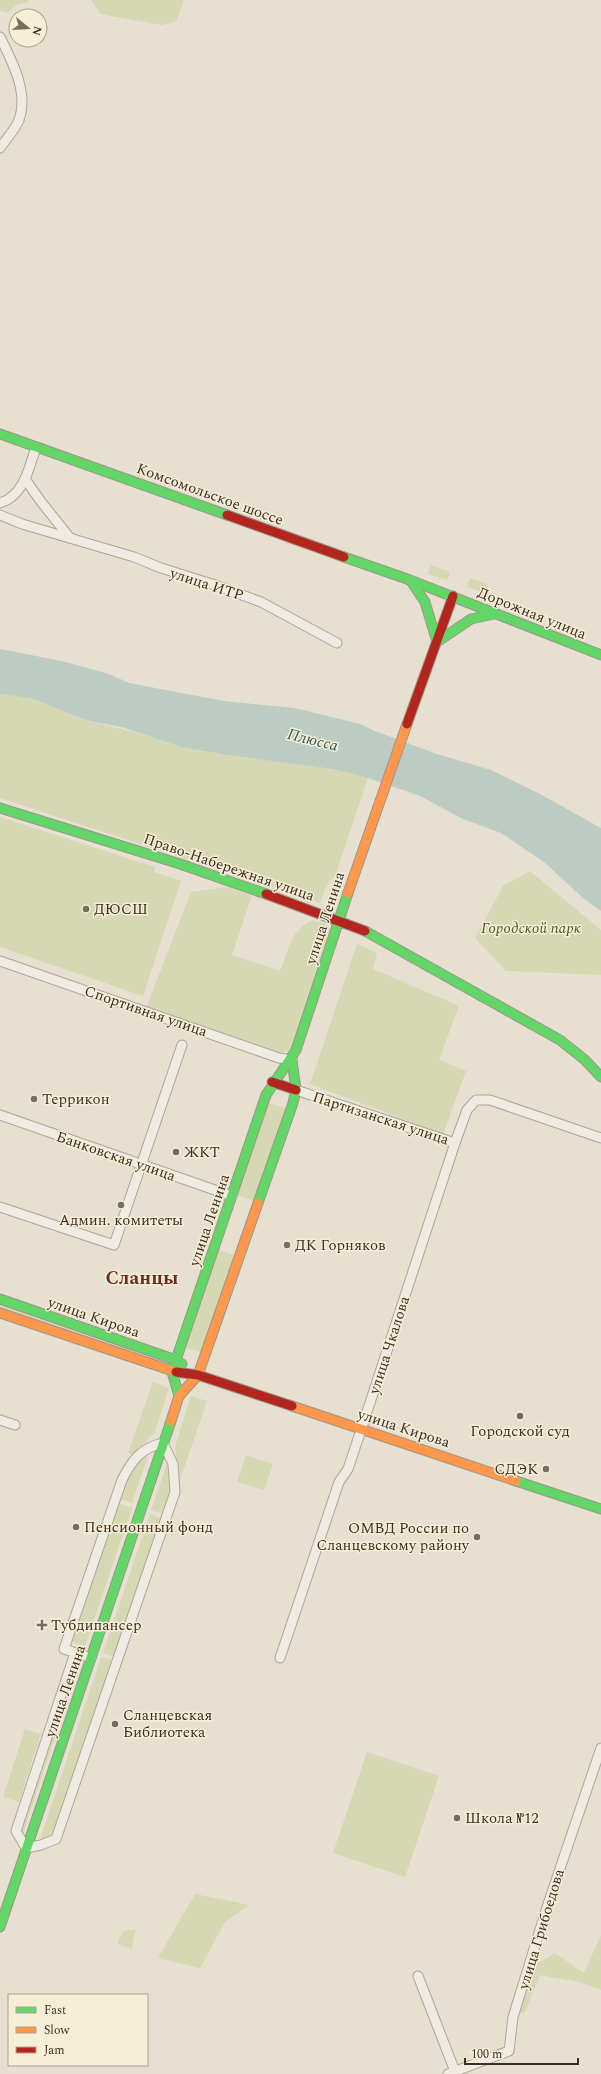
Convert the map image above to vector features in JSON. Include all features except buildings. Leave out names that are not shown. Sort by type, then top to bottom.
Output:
[{"type":"main road","name":"Комсомольское шоссе","points":[[0,434],[453,596]]},
{"type":"main road","points":[[410,580],[425,599],[429,608],[438,642]]},
{"type":"main road","points":[[438,642],[453,596]]},
{"type":"main road","name":"Дорожная улица","points":[[453,596],[601,655]]},
{"type":"main road","points":[[438,642],[472,618],[484,614],[496,614]]},
{"type":"main road","name":"улица Ленина","points":[[172,1372],[272,1082],[292,1060],[377,807],[438,642]]},
{"type":"main road","name":"Право-Набережная улица","points":[[0,808],[180,864],[358,927],[560,1040],[585,1060],[601,1077]]},
{"type":"main road","name":"улица Ленина","points":[[0,1927],[179,1396],[198,1375],[296,1090],[292,1060]]},
{"type":"main road","points":[[272,1082],[296,1090]]},
{"type":"main road","name":"улица Кирова","points":[[0,1299],[176,1360],[198,1375]]},
{"type":"main road","name":"улица Кирова","points":[[0,1313],[172,1372],[198,1375],[601,1510]]},
{"type":"main road","points":[[172,1372],[179,1396]]},
{"type":"street","points":[[0,37],[9,54],[23,97],[22,109],[18,121],[0,148]]},
{"type":"street","points":[[0,503],[14,495],[26,477],[36,447]]},
{"type":"street","points":[[26,477],[42,503],[70,538]]},
{"type":"street","name":"улица ИТР","points":[[0,515],[22,524],[70,538],[261,602],[337,643]]},
{"type":"street","name":"Спортивная улица","points":[[0,961],[279,1058],[292,1060]]},
{"type":"street","points":[[0,1207],[114,1245],[182,1045]]},
{"type":"street","name":"Партизанская улица","points":[[296,1090],[455,1143],[467,1110],[476,1100],[490,1100],[601,1138]]},
{"type":"street","name":"Банковская улица","points":[[0,1115],[232,1196]]},
{"type":"street","name":"улица Чкалова","points":[[280,1658],[339,1482],[348,1469],[362,1429],[455,1143]]},
{"type":"street","points":[[0,1420],[15,1425]]},
{"type":"street","points":[[75,1653],[16,1831],[26,1848],[41,1845],[56,1839],[175,1492],[173,1464],[163,1443],[149,1446],[129,1466],[122,1480],[64,1649],[91,1658]]},
{"type":"street","name":"улица Грибоедова","points":[[453,2073],[509,2050],[514,2017],[547,1907],[601,1748]]},
{"type":"street","points":[[418,1976],[453,2073]]},
{"type":"green space","points":[[0,0],[29,0],[26,3],[17,5],[13,8],[8,8],[7,13],[0,10]]},
{"type":"green space","points":[[91,0],[184,0],[176,22],[161,25],[100,14]]},
{"type":"green space","points":[[431,565],[450,572],[447,580],[428,574]]},
{"type":"green space","points":[[470,578],[488,584],[485,593],[467,587]]},
{"type":"green space","points":[[0,694],[31,698],[86,720],[211,751],[234,756],[333,769],[368,778],[335,876],[326,886],[320,903],[0,798]]},
{"type":"green space","name":"ДЮСШ","points":[[0,817],[155,867],[154,872],[181,881],[143,996],[0,947]]},
{"type":"green space","name":"Городской парк","points":[[530,871],[601,930],[601,975],[506,971],[475,938],[503,886]]},
{"type":"green space","points":[[228,887],[252,895],[232,955],[280,971],[291,942],[298,930],[312,920],[326,924],[330,929],[290,1050],[279,1053],[146,1008],[191,892]]},
{"type":"green space","points":[[357,944],[377,953],[373,969],[459,1006],[439,1060],[466,1071],[443,1134],[310,1084]]},
{"type":"green space","points":[[269,1103],[285,1108],[254,1201],[237,1195]]},
{"type":"green space","points":[[218,1250],[235,1255],[201,1352],[185,1347]]},
{"type":"green space","points":[[0,1303],[139,1352],[139,1354],[138,1356],[0,1309]]},
{"type":"green space","points":[[153,1382],[169,1388],[155,1432],[133,1455],[128,1453]]},
{"type":"green space","points":[[191,1396],[207,1401],[179,1483],[175,1447]]},
{"type":"green space","points":[[146,1455],[148,1456],[132,1503],[119,1499],[132,1468]]},
{"type":"green space","points":[[246,1455],[273,1464],[264,1490],[237,1482]]},
{"type":"green space","points":[[167,1464],[172,1474],[172,1481],[164,1514],[151,1510]]},
{"type":"green space","points":[[118,1503],[132,1508],[85,1646],[71,1642]]},
{"type":"green space","points":[[150,1514],[162,1519],[115,1657],[103,1653]]},
{"type":"green space","points":[[101,1657],[113,1660],[58,1824],[47,1839],[39,1842]]},
{"type":"green space","points":[[77,1658],[79,1658],[80,1662],[23,1834],[19,1834]]},
{"type":"green space","points":[[25,1729],[41,1734],[19,1802],[3,1797]]},
{"type":"green space","points":[[367,1752],[439,1776],[405,1877],[333,1853]]},
{"type":"green space","points":[[195,1894],[249,1905],[225,1922],[200,1968],[158,1958]]},
{"type":"green space","points":[[136,1929],[132,1949],[117,1943],[123,1931]]},
{"type":"green space","points":[[601,1935],[601,1990],[579,1982],[540,1975],[525,2012],[519,2014],[536,1957],[540,1962],[555,1953],[584,1973]]},
{"type":"water","name":"Плюсса","points":[[0,649],[62,661],[109,674],[129,683],[224,701],[295,708],[360,724],[437,754],[491,770],[540,794],[601,828],[601,911],[584,899],[544,862],[501,833],[463,819],[420,796],[368,778],[333,769],[234,756],[182,747],[125,728],[86,720],[31,698],[0,694]]},
{"type":"traffic: fast","points":[[0,434],[227,515]]},
{"type":"traffic: fast","points":[[344,557],[410,580],[601,655]]},
{"type":"traffic: fast","points":[[411,581],[425,602],[437,642]]},
{"type":"traffic: fast","points":[[437,642],[471,619],[494,614]]},
{"type":"traffic: fast","points":[[0,808],[180,864],[266,894]]},
{"type":"traffic: fast","points":[[179,1396],[172,1372],[182,1342],[266,1095],[296,1050],[348,893]]},
{"type":"traffic: fast","points":[[365,931],[560,1040],[585,1060],[601,1077]]},
{"type":"traffic: fast","points":[[258,1203],[293,1103],[296,1090],[292,1060]]},
{"type":"traffic: fast","points":[[0,1299],[176,1360],[182,1364]]},
{"type":"traffic: fast","points":[[0,1927],[171,1421]]},
{"type":"traffic: fast","points":[[516,1481],[601,1509]]},
{"type":"traffic: slow","points":[[348,893],[407,724]]},
{"type":"traffic: slow","points":[[171,1421],[179,1396],[198,1375],[258,1203]]},
{"type":"traffic: slow","points":[[0,1313],[176,1372]]},
{"type":"traffic: slow","points":[[292,1406],[516,1481]]},
{"type":"traffic: jam","points":[[227,515],[344,557]]},
{"type":"traffic: jam","points":[[407,724],[453,596]]},
{"type":"traffic: jam","points":[[266,894],[365,931]]},
{"type":"traffic: jam","points":[[272,1082],[296,1090]]},
{"type":"traffic: jam","points":[[176,1372],[198,1375],[292,1406]]},
{"type":"place","name":"ДЮСШ","points":[[86,909]]},
{"type":"place","name":"Террикон","points":[[34,1099]]},
{"type":"place","name":"ЖКТ","points":[[176,1152]]},
{"type":"place","name":"Админ. комитеты","points":[[121,1205]]},
{"type":"place","name":"ДК Горняков","points":[[287,1245]]},
{"type":"place","name":"Городской суд","points":[[520,1416]]},
{"type":"place","name":"СДЭК","points":[[546,1469]]},
{"type":"place","name":"Пенсионный фонд","points":[[76,1527]]},
{"type":"place","name":"ОМВД России по Сланцевскому району","points":[[477,1537]]},
{"type":"place","name":"Тубдипансер","points":[[42,1625]]},
{"type":"place","name":"Сланцевская Библиотека","points":[[115,1724]]},
{"type":"place","name":"Школа №12","points":[[457,1818]]},
{"type":"district","name":"Сланцы","points":[[142,1277]]}]
